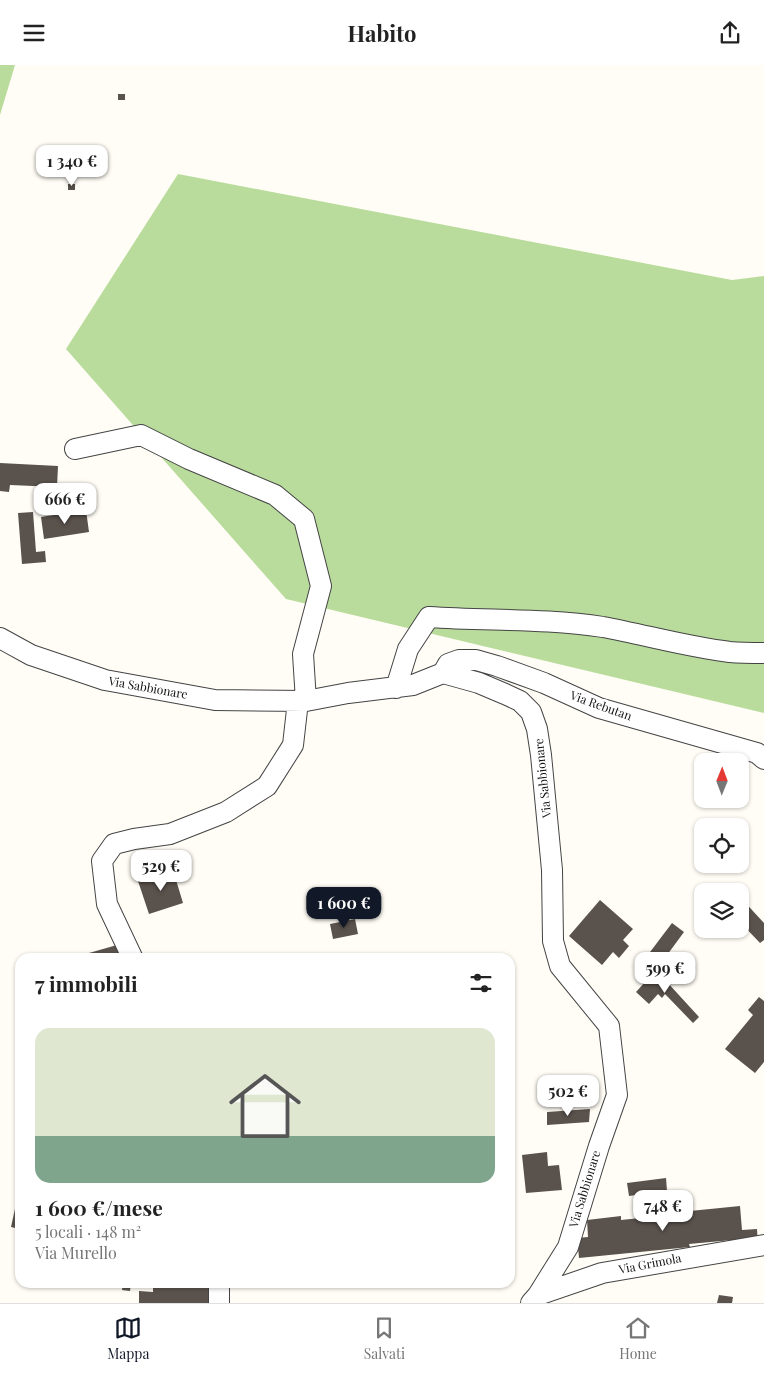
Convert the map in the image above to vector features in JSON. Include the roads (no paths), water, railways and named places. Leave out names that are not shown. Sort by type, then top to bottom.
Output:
[{"type":"street","points":[[75,449],[141,435],[190,459],[275,495],[304,519],[321,586],[303,654],[302,701],[293,745],[267,786],[226,812],[170,835],[134,839],[114,844],[102,861],[107,904],[130,953]]},
{"type":"street","points":[[396,688],[408,649],[429,617],[533,621],[602,627],[668,642],[731,652],[764,653]]},
{"type":"street","name":"Via Sabbionare","points":[[0,638],[31,655],[105,680],[215,700],[302,701],[413,685],[443,673],[479,683],[505,694],[520,701],[530,712],[537,729],[543,774],[552,870],[553,941],[560,966],[608,1027],[617,1095],[568,1247],[534,1299]]},
{"type":"street","name":"Via Rebutan","points":[[443,673],[448,664],[459,660],[476,660],[544,683],[599,708],[757,753],[764,759]]},
{"type":"street","name":"Via Grimola","points":[[534,1299],[602,1273],[764,1245]]},
{"type":"street","points":[[219,1288],[219,1303]]}]
